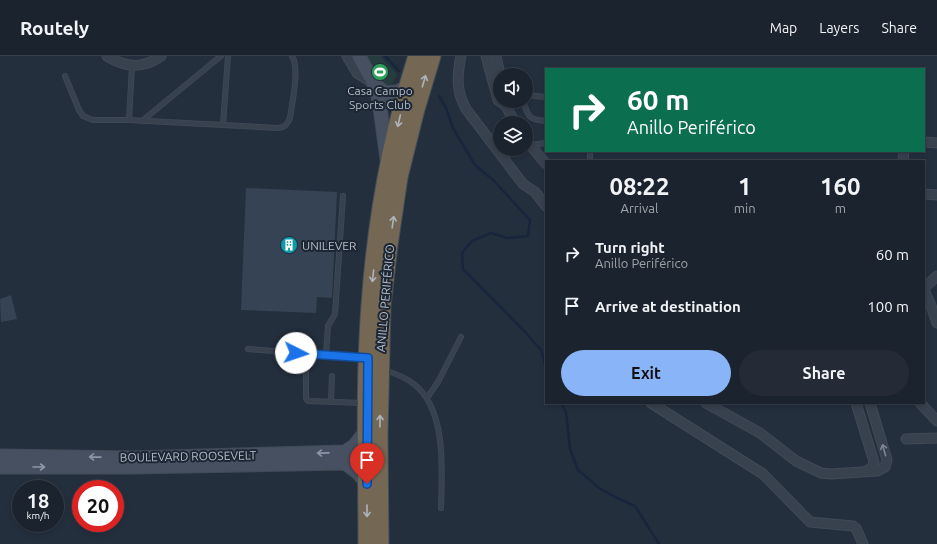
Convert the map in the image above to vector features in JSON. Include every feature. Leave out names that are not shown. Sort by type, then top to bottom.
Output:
[{"type":"highway","name":"ANILLO PERIFÉRICO","points":[[380,544],[374,363],[370,306],[376,241],[388,170],[407,87],[417,56]]},
{"type":"highway","name":"ANILLO PERIFÉRICO","points":[[367,544],[367,403],[374,363],[399,176],[416,109],[432,56]]},
{"type":"main road","points":[[359,56],[374,84],[382,115],[388,170]]},
{"type":"main road","points":[[374,84],[385,93],[397,92],[407,87]]},
{"type":"main road","points":[[367,430],[345,458],[367,484]]},
{"type":"main road","name":"BOULEVARD ROOSEVELT","points":[[0,456],[134,458],[345,458]]},
{"type":"main road","name":"BOULEVARD ROOSEVELT","points":[[0,467],[133,467],[345,458]]},
{"type":"street","points":[[107,56],[132,66],[149,63],[161,56]]},
{"type":"street","points":[[347,56],[357,73],[374,84]]},
{"type":"street","points":[[461,56],[457,73],[457,82],[461,100],[466,109],[523,184],[535,192],[545,205]]},
{"type":"street","points":[[486,56],[493,82]]},
{"type":"street","points":[[496,56],[499,68]]},
{"type":"street","points":[[925,142],[937,143]]},
{"type":"street","points":[[533,150],[545,163]]},
{"type":"street","points":[[925,194],[937,195]]},
{"type":"street","points":[[925,288],[937,276]]},
{"type":"street","points":[[925,291],[937,323]]},
{"type":"street","points":[[653,404],[763,474],[810,522],[853,526],[856,528],[864,544]]},
{"type":"street","points":[[708,404],[760,433],[796,461],[822,473],[831,474],[878,471],[885,467],[887,460],[870,404]]},
{"type":"street","points":[[856,404],[874,462],[872,468],[864,472]]},
{"type":"street","points":[[921,404],[937,421]]},
{"type":"street","points":[[906,439],[937,438]]},
{"type":"lane","points":[[142,121],[221,56]]},
{"type":"lane","points":[[223,125],[228,56]]},
{"type":"lane","points":[[65,76],[79,110],[83,116],[93,120],[129,120],[278,128],[284,127],[288,124],[290,118],[295,74],[295,60],[292,56]]},
{"type":"lane","points":[[129,120],[132,66]]},
{"type":"lane","points":[[533,96],[545,97]]},
{"type":"lane","points":[[525,108],[526,113],[530,118],[545,121]]},
{"type":"lane","points":[[533,143],[545,143]]},
{"type":"lane","points":[[326,355],[328,326],[335,314],[343,196]]},
{"type":"lane","points":[[427,398],[438,382],[462,337]]},
{"type":"lane","points":[[248,349],[326,355],[374,363],[414,384],[427,398],[436,420],[442,456],[441,508]]},
{"type":"lane","points":[[289,370],[304,370],[306,372],[307,400],[367,403]]},
{"type":"lane","points":[[332,376],[332,402]]},
{"type":"green space","name":"Casa Campo Sports Club","points":[[353,56],[381,56],[397,74],[391,86],[384,84]]},
{"type":"building","name":"UNILEVER","points":[[246,188],[337,192],[332,298],[317,297],[316,313],[241,310]]},
{"type":"building","points":[[11,295],[17,319],[1,322],[0,299]]},
{"type":"waterway","points":[[385,56],[399,71]]},
{"type":"waterway","points":[[439,96],[446,108],[453,128],[475,165],[494,181],[530,220],[528,236],[507,238],[491,233],[472,241],[462,253],[463,269],[541,350],[545,364]]},
{"type":"waterway","points":[[562,404],[566,412],[570,449],[578,470],[599,488],[635,506],[659,544]]},
{"type":"place","name":"Casa Campo Sports Club","points":[[380,72]]},
{"type":"place","name":"UNILEVER","points":[[289,245]]},
{"type":"route","points":[[296,353],[368,358],[367,484]]}]
